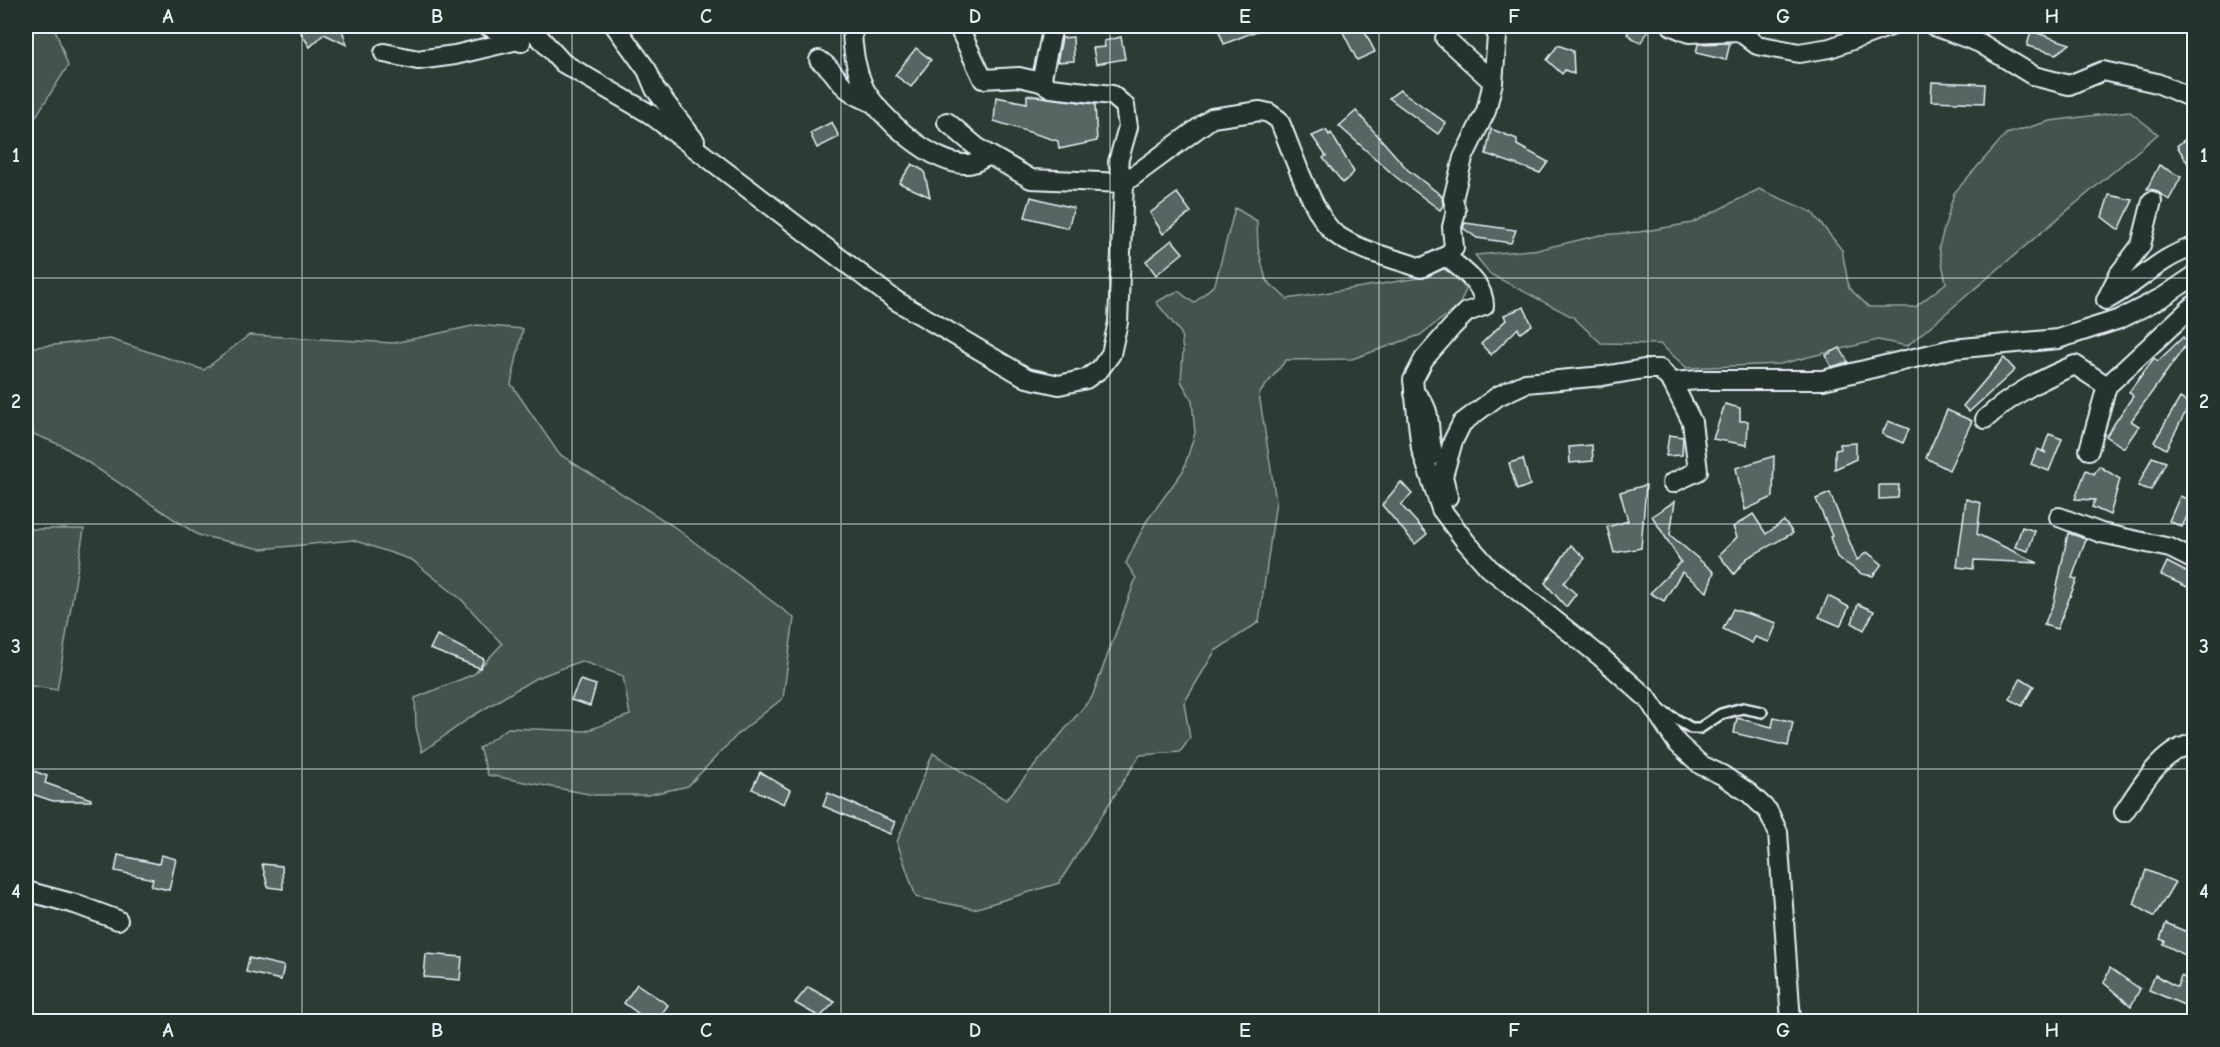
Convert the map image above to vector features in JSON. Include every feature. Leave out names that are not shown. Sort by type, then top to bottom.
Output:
[{"type":"street","points":[[488,26],[562,63],[650,114],[895,300],[1027,378],[1059,386],[1086,379],[1100,369],[1111,354],[1118,322],[1124,183],[1118,162],[1128,127],[1125,106],[1112,95],[1051,88],[1041,82],[1019,77],[982,79],[958,26]]},
{"type":"street","points":[[529,26],[562,63]]},
{"type":"street","points":[[615,26],[647,70],[655,89],[681,120],[702,153]]},
{"type":"street","points":[[852,26],[852,50],[864,88],[886,120],[923,148],[958,163],[970,164],[989,155]]},
{"type":"street","points":[[1041,82],[1053,26]]},
{"type":"street","points":[[947,122],[989,155],[1031,179],[1124,183],[1212,118],[1260,111],[1269,113],[1279,120],[1320,214],[1334,233],[1359,245],[1421,268],[1446,256],[1454,248],[1452,227],[1456,211],[1453,199],[1462,158],[1486,111],[1493,82],[1498,26]]},
{"type":"street","points":[[1672,26],[1689,33],[1739,31],[1756,45],[1799,53],[1830,48],[1891,26]]},
{"type":"street","points":[[1934,26],[1980,43],[2034,76],[2069,85],[2103,71],[2157,83],[2194,99]]},
{"type":"street","points":[[1444,38],[1493,82]]},
{"type":"street","points":[[384,53],[418,60],[455,55],[518,40]]},
{"type":"street","points":[[819,60],[831,67],[840,82],[851,92],[876,105]]},
{"type":"street","points":[[2152,201],[2141,245],[2119,274],[2106,300],[2126,290],[2151,267],[2194,247]]},
{"type":"street","points":[[1446,256],[1478,283],[1484,306],[1467,312],[1424,359],[1413,380],[1421,449],[1441,509],[1489,568],[1601,657],[1652,705],[1677,743],[1701,765],[1722,775],[1749,793],[1767,811],[1778,832],[1791,1022]]},
{"type":"street","points":[[1672,382],[1823,380],[1952,349],[2058,339],[2120,319],[2163,297],[2194,276]]},
{"type":"street","points":[[2089,450],[2107,386],[2194,305]]},
{"type":"street","points":[[1984,419],[2010,396],[2043,378],[2075,365],[2107,386]]},
{"type":"street","points":[[1443,476],[1453,441],[1462,423],[1498,396],[1526,382],[1660,369],[1672,382],[1692,422],[1698,471],[1672,483]]},
{"type":"street","points":[[1414,393],[1424,401],[1431,419],[1432,448],[1443,476],[1459,533]]},
{"type":"street","points":[[2059,517],[2101,533],[2170,548],[2194,560]]},
{"type":"street","points":[[2124,812],[2139,789],[2169,755],[2194,744]]},
{"type":"street","points":[[26,891],[75,904],[118,920]]},
{"type":"lane","points":[[1652,705],[1691,728],[1700,728],[1721,714],[1743,708],[1762,712]]},
{"type":"shaded area","points":[[26,26],[54,26],[68,66],[26,132]]},
{"type":"shaded area","points":[[2129,111],[2158,134],[1907,346],[1878,340],[1780,364],[1687,368],[1660,344],[1601,343],[1573,317],[1490,274],[1475,255],[1541,249],[1600,235],[1639,232],[1692,223],[1759,189],[1812,212],[1842,250],[1849,288],[1869,307],[1915,307],[1946,283],[1939,247],[1954,193],[2006,134],[2050,121]]},
{"type":"shaded area","points":[[1235,208],[1257,221],[1258,248],[1266,280],[1287,299],[1425,277],[1444,269],[1454,275],[1466,289],[1459,306],[1420,335],[1352,359],[1286,360],[1259,394],[1276,501],[1259,622],[1215,651],[1184,703],[1190,738],[1180,752],[1140,755],[1059,883],[974,909],[916,897],[897,842],[933,753],[1006,800],[1092,697],[1136,578],[1126,563],[1146,522],[1183,471],[1195,433],[1192,400],[1181,381],[1183,352],[1181,333],[1156,302],[1178,291],[1194,303],[1215,284]]},
{"type":"shaded area","points":[[477,325],[523,329],[511,384],[559,454],[673,526],[794,618],[783,698],[738,734],[688,786],[648,795],[594,795],[488,775],[479,748],[508,728],[586,731],[630,715],[623,676],[581,661],[534,679],[471,717],[422,752],[416,727],[415,698],[474,674],[502,644],[462,600],[412,560],[353,540],[261,549],[198,535],[63,446],[26,431],[26,348],[110,339],[204,370],[249,335],[394,343]]},
{"type":"shaded area","points":[[26,529],[84,529],[57,690],[26,685]]},
{"type":"building","points":[[305,26],[341,26],[347,45],[324,34],[310,47],[301,33]]},
{"type":"building","points":[[1231,26],[1269,26],[1224,44],[1219,31]]},
{"type":"building","points":[[1340,26],[1362,26],[1375,52],[1357,60]]},
{"type":"building","points":[[1633,26],[1638,26],[1648,32],[1640,43],[1627,34]]},
{"type":"building","points":[[2031,31],[2070,44],[2056,54],[2027,46]]},
{"type":"building","points":[[1073,37],[1074,61],[1057,62],[1062,38]]},
{"type":"building","points":[[1121,37],[1125,59],[1096,64],[1093,48],[1105,47],[1104,41]]},
{"type":"building","points":[[1730,43],[1726,60],[1696,53],[1698,44]]},
{"type":"building","points":[[1558,45],[1573,51],[1574,74],[1565,70],[1562,74],[1547,60]]},
{"type":"building","points":[[916,48],[931,60],[911,87],[895,75]]},
{"type":"building","points":[[1932,82],[1985,84],[1984,103],[1931,101]]},
{"type":"building","points":[[1400,90],[1446,123],[1438,134],[1389,98]]},
{"type":"building","points":[[1027,95],[1095,104],[1097,141],[1059,149],[1058,141],[994,121],[996,97],[1027,103]]},
{"type":"building","points":[[1356,111],[1408,170],[1442,196],[1443,206],[1440,210],[1396,177],[1339,126]]},
{"type":"building","points":[[832,122],[839,137],[817,148],[810,133]]},
{"type":"building","points":[[1491,129],[1517,139],[1517,145],[1548,162],[1540,173],[1486,154]]},
{"type":"building","points":[[1326,130],[1329,135],[1331,133],[1354,172],[1343,183],[1323,158],[1326,156],[1312,136]]},
{"type":"building","points":[[2194,132],[2194,173],[2177,146]]},
{"type":"building","points":[[912,164],[924,171],[930,197],[899,183]]},
{"type":"building","points":[[2159,165],[2181,177],[2169,200],[2155,190],[2147,189]]},
{"type":"building","points":[[1177,193],[1191,212],[1163,234],[1150,213]]},
{"type":"building","points":[[2109,195],[2133,200],[2119,230],[2102,217]]},
{"type":"building","points":[[1031,197],[1074,208],[1068,228],[1025,217]]},
{"type":"building","points":[[1465,223],[1516,230],[1511,243],[1477,238],[1463,228]]},
{"type":"building","points":[[1172,240],[1183,253],[1156,275],[1146,261]]},
{"type":"building","points":[[1524,307],[1532,325],[1520,333],[1518,328],[1491,355],[1481,344],[1506,320],[1504,315]]},
{"type":"building","points":[[2183,337],[2188,342],[2131,421],[2139,426],[2124,448],[2106,436],[2133,396],[2129,392],[2154,358],[2158,361]]},
{"type":"building","points":[[1840,348],[1848,362],[1831,367],[1826,355]]},
{"type":"building","points":[[2004,358],[2015,370],[1969,412],[1963,406]]},
{"type":"building","points":[[2180,398],[2190,404],[2166,449],[2154,442]]},
{"type":"building","points":[[1725,404],[1740,408],[1740,421],[1748,421],[1747,445],[1713,439]]},
{"type":"building","points":[[1947,410],[1972,421],[1949,470],[1926,458]]},
{"type":"building","points":[[1888,421],[1909,429],[1903,443],[1882,434]]},
{"type":"building","points":[[2049,434],[2062,439],[2049,471],[2031,464],[2037,449],[2046,453],[2043,450]]},
{"type":"building","points":[[1669,435],[1683,437],[1682,455],[1666,456]]},
{"type":"building","points":[[1856,443],[1856,459],[1835,469],[1835,450],[1841,449],[1840,444]]},
{"type":"building","points":[[1592,445],[1593,461],[1570,463],[1569,447]]},
{"type":"building","points":[[1774,456],[1773,497],[1745,510],[1736,468]]},
{"type":"building","points":[[2152,457],[2166,462],[2151,490],[2138,486]]},
{"type":"building","points":[[1523,459],[1530,485],[1517,490],[1509,463]]},
{"type":"building","points":[[2099,466],[2120,479],[2110,515],[2092,507],[2095,500],[2075,499],[2086,470],[2094,474]]},
{"type":"building","points":[[1401,482],[1412,494],[1401,505],[1427,534],[1415,544],[1382,505]]},
{"type":"building","points":[[1646,485],[1641,548],[1614,553],[1607,527],[1628,521],[1620,492]]},
{"type":"building","points":[[1879,485],[1899,485],[1898,498],[1879,499]]},
{"type":"building","points":[[1830,493],[1857,560],[1867,552],[1882,564],[1873,576],[1862,574],[1837,557],[1830,537],[1832,536],[1816,499]]},
{"type":"building","points":[[2180,496],[2194,502],[2182,527],[2169,521]]},
{"type":"building","points":[[1966,499],[1981,503],[1977,534],[2038,563],[1974,560],[1973,569],[1957,567]]},
{"type":"building","points":[[1675,501],[1670,535],[1714,572],[1707,592],[1682,572],[1664,601],[1650,593],[1681,562],[1652,516]]},
{"type":"building","points":[[1753,514],[1766,534],[1784,521],[1793,533],[1747,558],[1734,574],[1719,555],[1737,537],[1733,527]]},
{"type":"building","points":[[2022,527],[2035,531],[2028,551],[2015,547]]},
{"type":"building","points":[[2068,533],[2086,539],[2072,578],[2077,579],[2057,629],[2044,625],[2054,602]]},
{"type":"building","points":[[1571,545],[1585,558],[1564,583],[1576,594],[1566,607],[1545,583]]},
{"type":"building","points":[[2167,562],[2194,576],[2194,590],[2161,575]]},
{"type":"building","points":[[1828,596],[1849,607],[1840,626],[1819,617]]},
{"type":"building","points":[[1858,604],[1874,611],[1864,630],[1852,623]]},
{"type":"building","points":[[1733,609],[1777,623],[1769,642],[1755,637],[1752,643],[1723,629]]},
{"type":"building","points":[[437,635],[484,659],[480,668],[430,649]]},
{"type":"building","points":[[2021,678],[2034,686],[2022,706],[2010,699]]},
{"type":"building","points":[[580,680],[596,685],[590,706],[571,700]]},
{"type":"building","points":[[1774,717],[1793,722],[1788,746],[1734,733],[1737,718],[1772,727]]},
{"type":"building","points":[[26,768],[47,776],[45,783],[91,799],[91,801],[53,801],[26,792]]},
{"type":"building","points":[[760,772],[790,790],[784,804],[752,789]]},
{"type":"building","points":[[828,793],[895,822],[890,834],[823,806]]},
{"type":"building","points":[[118,855],[159,864],[161,855],[176,859],[169,890],[151,886],[153,879],[115,871]]},
{"type":"building","points":[[262,864],[282,866],[283,889],[268,887]]},
{"type":"building","points":[[2146,870],[2175,882],[2154,917],[2134,904]]},
{"type":"building","points":[[2166,923],[2194,935],[2191,958],[2163,944],[2165,941],[2160,939]]},
{"type":"building","points":[[426,954],[462,957],[460,980],[424,977]]},
{"type":"building","points":[[249,958],[284,966],[281,980],[246,972]]},
{"type":"building","points":[[2110,968],[2140,989],[2131,1006],[2104,983]]},
{"type":"building","points":[[2155,975],[2177,987],[2181,976],[2194,982],[2184,1005],[2149,990]]},
{"type":"building","points":[[637,984],[668,1005],[656,1022],[650,1022],[624,1003]]},
{"type":"building","points":[[808,987],[835,1002],[820,1017],[795,1003]]}]
